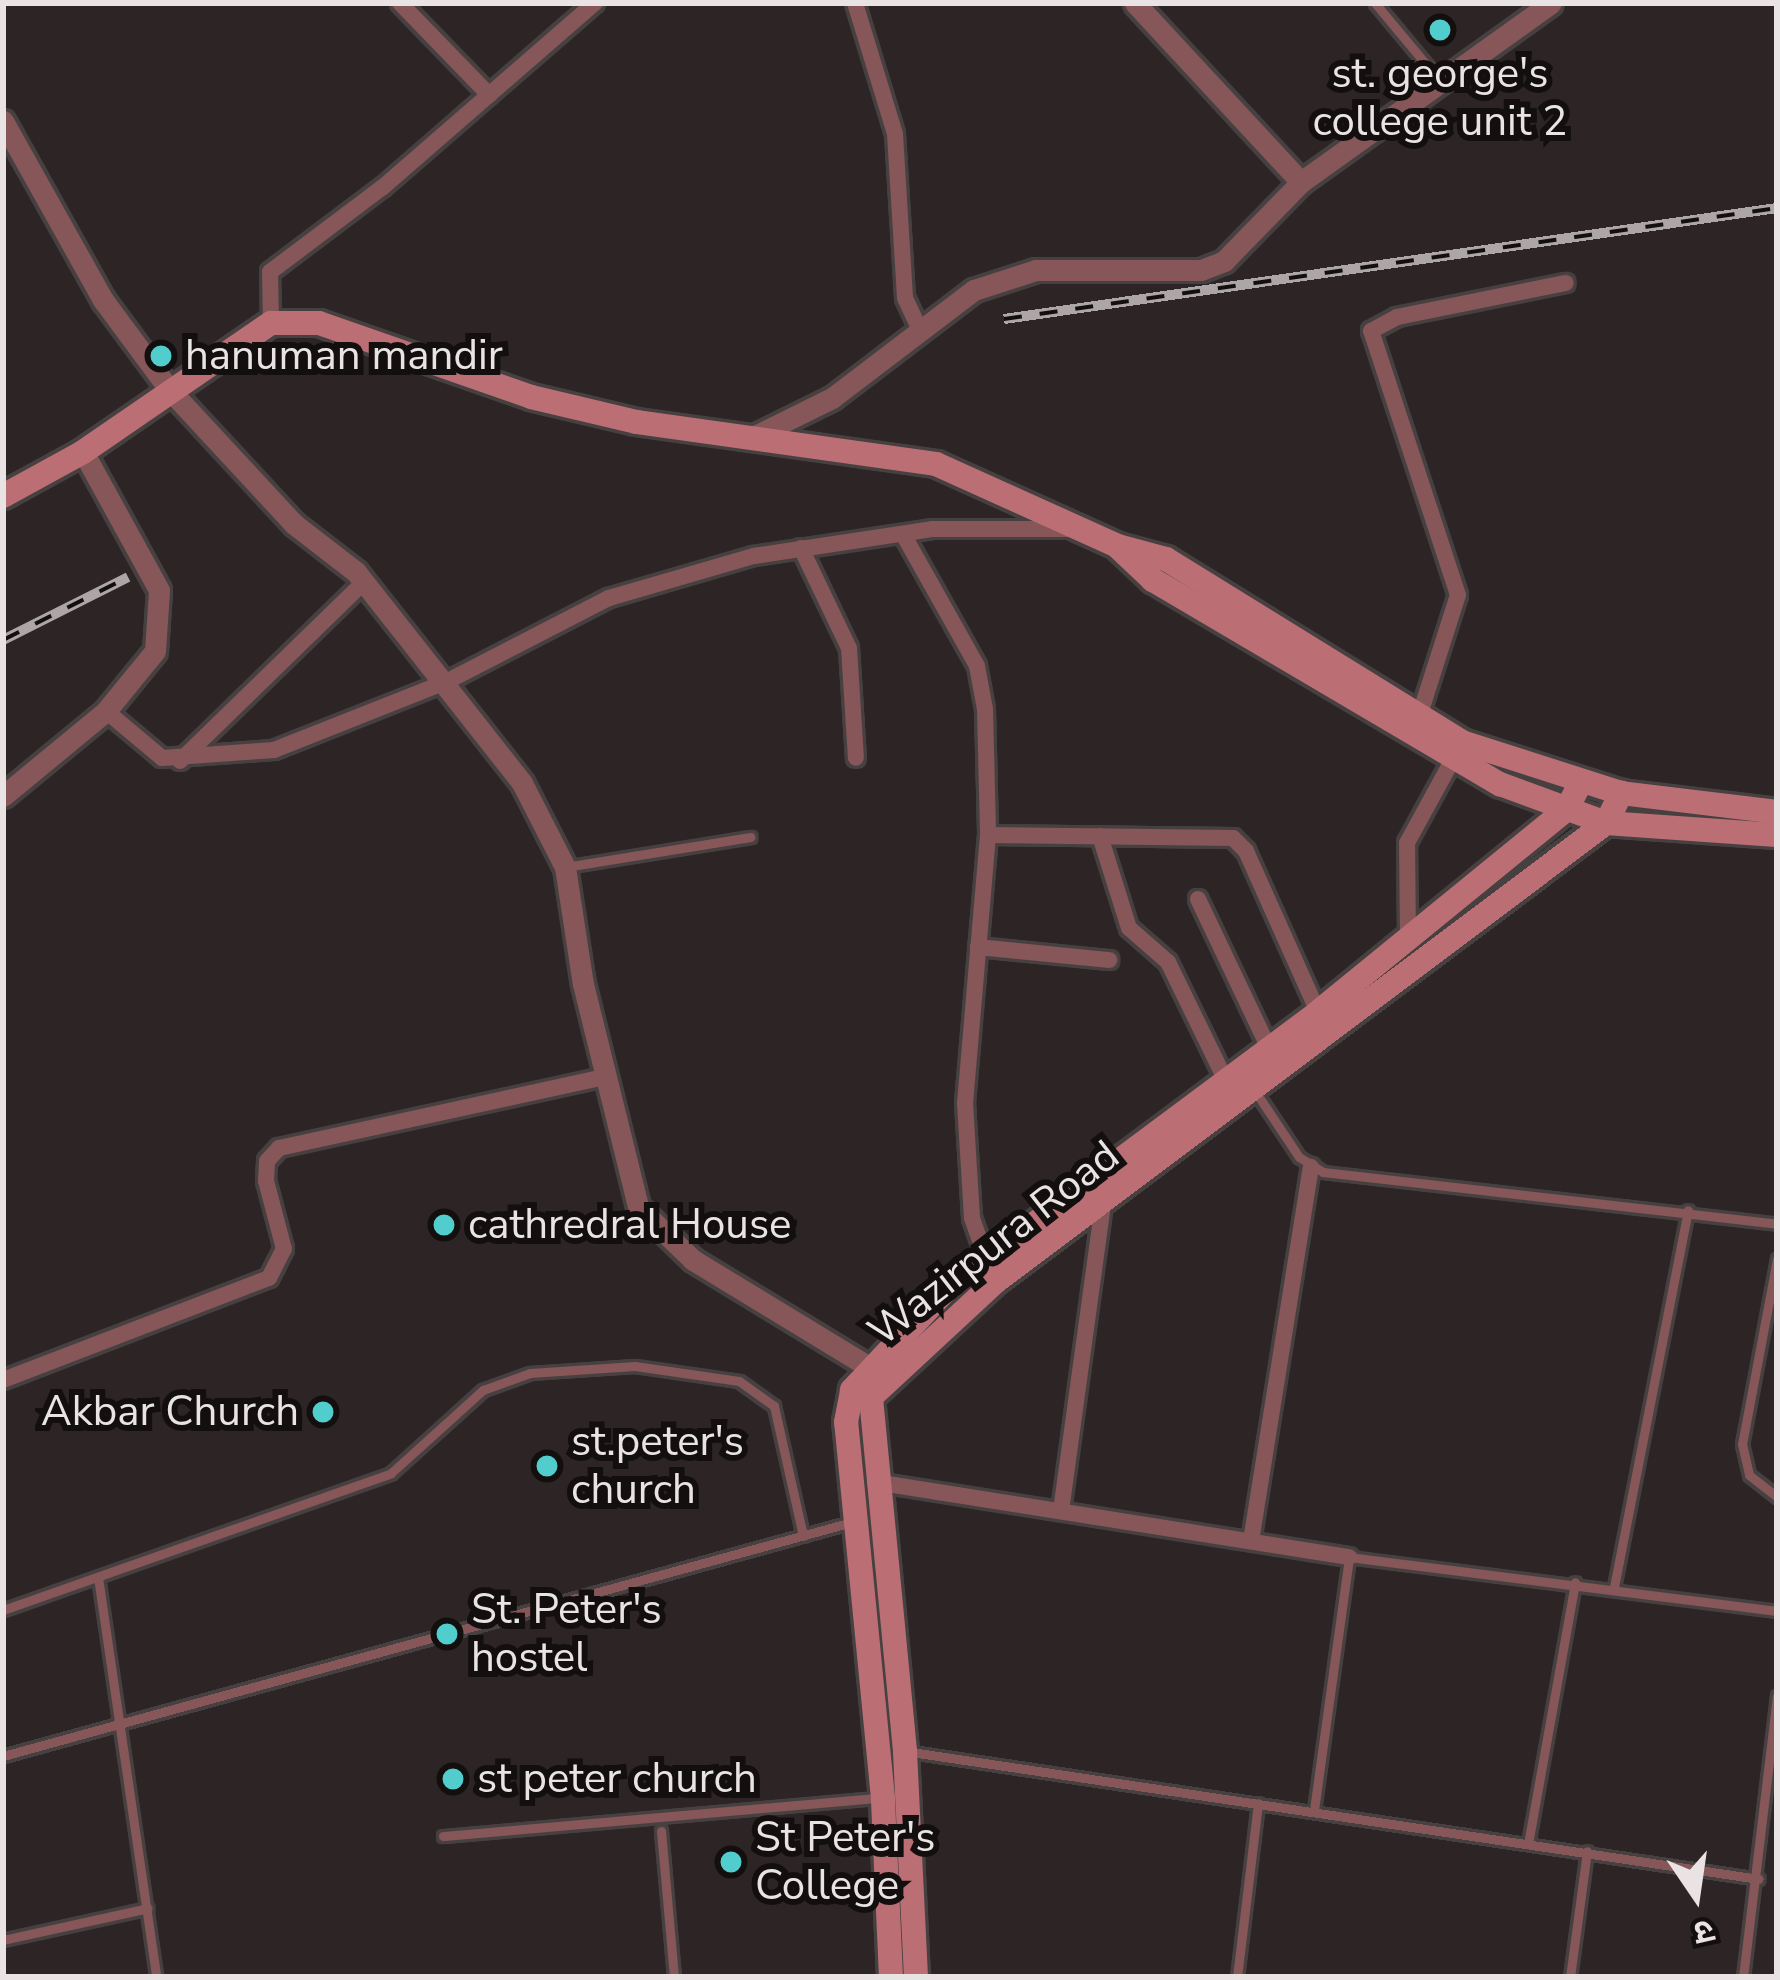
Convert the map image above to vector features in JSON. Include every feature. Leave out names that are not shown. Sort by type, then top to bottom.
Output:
[{"type":"main road","points":[[3,496],[83,452],[168,388],[271,323],[319,323],[531,397],[751,439],[936,464],[1202,580],[1419,717],[1457,751],[1621,793],[1777,812]]},
{"type":"main road","points":[[1118,546],[1153,580],[1567,809],[1606,823],[1777,835]]},
{"type":"main road","name":"Wazirpura Road","points":[[991,1272],[1103,1204],[1240,1087],[1269,1048],[1567,809],[1581,782]]},
{"type":"main road","name":"Wazirpura Road","points":[[891,1977],[883,1798],[846,1406],[991,1272],[1240,1087],[1281,1072],[1606,823],[1621,793]]},
{"type":"main road","name":"Wazirpura Road","points":[[878,1372],[868,1421],[905,1751],[916,1977]]},
{"type":"street","points":[[400,3],[490,95]]},
{"type":"street","points":[[271,323],[270,272],[490,95],[594,3]]},
{"type":"street","points":[[855,3],[895,134],[905,298],[921,332]]},
{"type":"street","points":[[1135,3],[1301,182]]},
{"type":"street","points":[[751,439],[832,398],[974,290],[1036,270],[1201,270],[1250,243],[1301,182],[1551,3]]},
{"type":"street","points":[[3,121],[103,300],[168,388],[294,524],[364,582],[503,752],[565,867],[606,1077],[638,1207],[693,1260],[878,1372]]},
{"type":"street","points":[[1419,717],[1458,596],[1371,331],[1396,317],[1566,283]]},
{"type":"street","points":[[3,796],[106,710],[155,651],[159,590],[83,452]]},
{"type":"street","points":[[106,710],[145,752],[179,761],[298,744],[446,682],[609,598],[801,548],[903,534],[1087,529]]},
{"type":"street","points":[[903,534],[977,666],[988,835],[965,1103],[972,1218],[991,1272]]},
{"type":"street","points":[[801,548],[849,648],[856,758]]},
{"type":"street","points":[[179,761],[364,582]]},
{"type":"street","points":[[1408,935],[1407,843],[1457,751]]},
{"type":"street","points":[[988,835],[1214,833],[1243,844],[1318,1012]]},
{"type":"street","points":[[1100,836],[1129,928],[1168,962],[1240,1087]]},
{"type":"street","points":[[1198,899],[1281,1072]]},
{"type":"street","points":[[977,947],[1109,960]]},
{"type":"street","points":[[3,1380],[269,1277],[284,1249],[266,1181],[267,1161],[279,1148],[606,1077]]},
{"type":"street","points":[[1251,1540],[1311,1167]]},
{"type":"street","points":[[1061,1510],[1103,1204]]},
{"type":"street","points":[[875,1482],[1349,1557]]},
{"type":"lane","points":[[1375,3],[1441,81]]},
{"type":"lane","points":[[565,867],[752,838]]},
{"type":"lane","points":[[1240,1087],[1311,1167],[1777,1224]]},
{"type":"lane","points":[[1615,1587],[1688,1210]]},
{"type":"lane","points":[[1777,1258],[1742,1444],[1749,1475],[1777,1497]]},
{"type":"lane","points":[[3,1610],[391,1473],[500,1381],[588,1369],[709,1374],[759,1393],[774,1406],[803,1536]]},
{"type":"lane","points":[[3,1756],[857,1521]]},
{"type":"lane","points":[[1314,1810],[1349,1557],[1777,1611]]},
{"type":"lane","points":[[98,1577],[125,1723],[156,1977]]},
{"type":"lane","points":[[1528,1844],[1575,1582]]},
{"type":"lane","points":[[1743,1977],[1773,1767],[1777,1696]]},
{"type":"lane","points":[[905,1751],[1759,1880]]},
{"type":"lane","points":[[443,1836],[883,1798]]},
{"type":"lane","points":[[1237,1977],[1258,1803]]},
{"type":"lane","points":[[662,1831],[674,1977]]},
{"type":"lane","points":[[1570,1977],[1587,1851]]},
{"type":"lane","points":[[3,1940],[148,1908]]},
{"type":"railway","points":[[1004,319],[1777,208]]},
{"type":"railway","points":[[3,640],[128,577]]},
{"type":"place","name":"st. george's college unit 2","points":[[1440,30]]},
{"type":"place","name":"hanuman mandir","points":[[161,356]]},
{"type":"place","name":"cathredral House","points":[[444,1225]]},
{"type":"place","name":"Akbar Church","points":[[323,1412]]},
{"type":"place","name":"st.peter's church","points":[[547,1466]]},
{"type":"place","name":"St. Peter's hostel","points":[[447,1634]]},
{"type":"place","name":"st peter church","points":[[453,1779]]},
{"type":"place","name":"St Peter's College","points":[[731,1862]]}]
